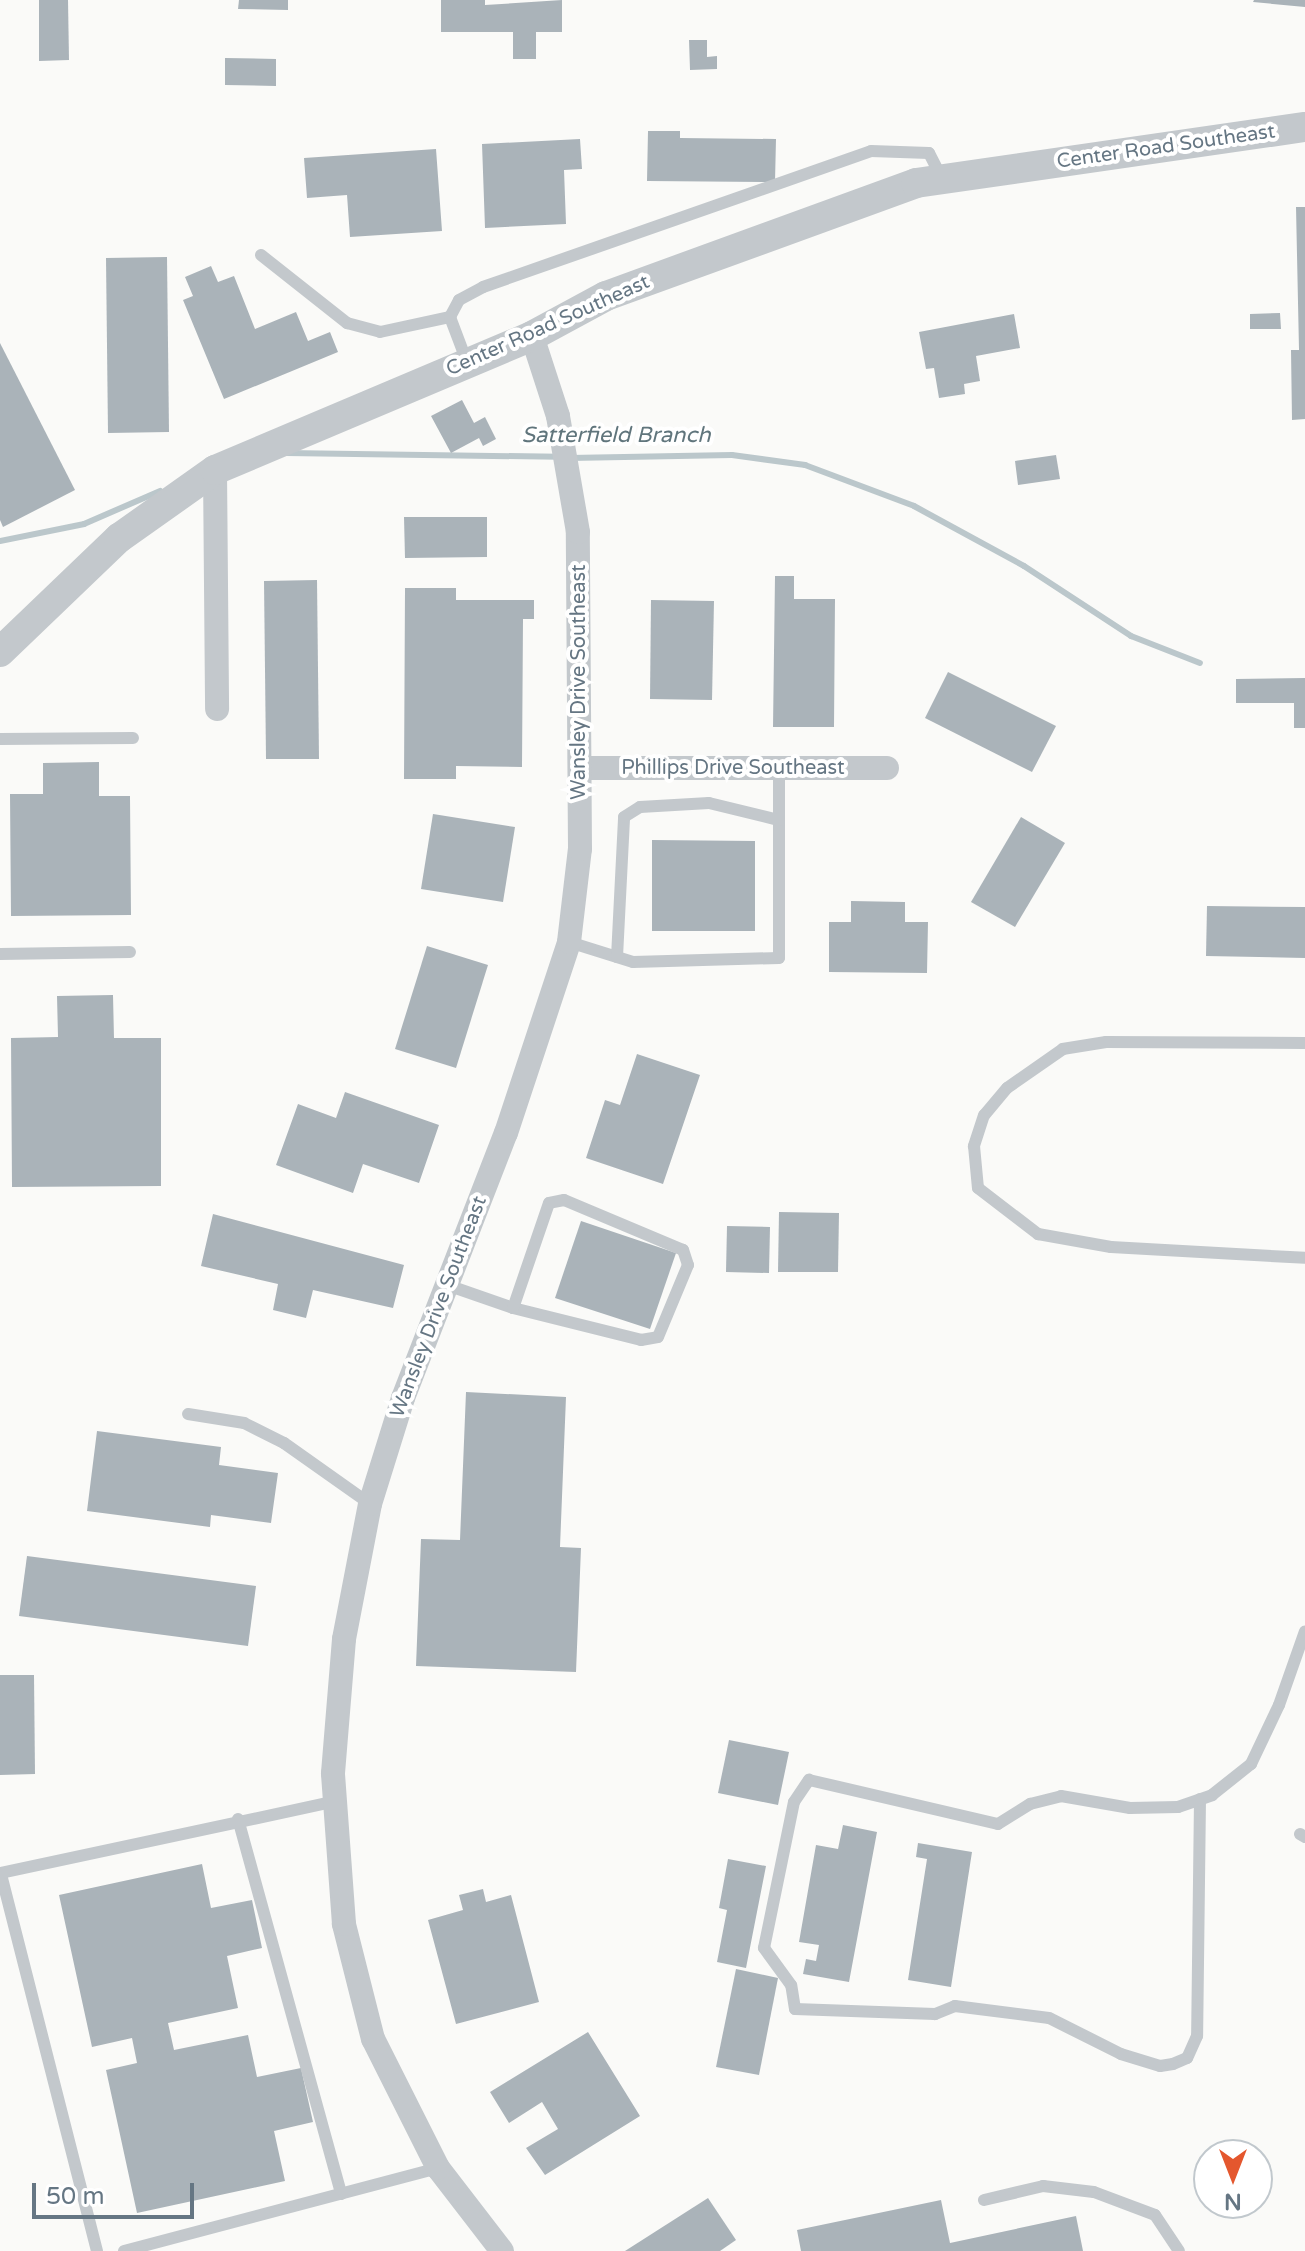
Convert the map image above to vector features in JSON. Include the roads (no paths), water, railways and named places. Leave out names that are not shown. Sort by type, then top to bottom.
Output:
[{"type":"street","name":"Center Road Southeast","points":[[0,652],[119,538],[215,470],[532,336],[606,296],[916,183],[1305,127]]},
{"type":"street","name":"Wansley Drive Southeast","points":[[502,2251],[438,2168],[392,2085],[356,1982],[337,1873],[333,1802],[344,1639],[370,1504],[403,1398],[506,1133],[569,942],[580,849],[578,532],[558,416],[532,336]]},
{"type":"street","points":[[215,470],[217,709]]},
{"type":"street","name":"Phillips Drive Southeast","points":[[580,768],[887,768]]},
{"type":"lane","points":[[468,363],[450,317],[459,300],[483,287],[871,151],[929,153],[942,179]]},
{"type":"lane","points":[[261,255],[347,323],[380,332],[450,317]]},
{"type":"lane","points":[[0,739],[133,738]]},
{"type":"lane","points":[[569,942],[617,957],[706,964],[779,958],[779,768]]},
{"type":"lane","points":[[617,957],[624,817],[640,807],[709,803],[779,820]]},
{"type":"lane","points":[[0,954],[130,952]]},
{"type":"lane","points":[[1305,1043],[1106,1042],[1063,1049],[1007,1088],[984,1115],[974,1146],[978,1188],[1038,1234],[1095,1246],[1305,1258]]},
{"type":"lane","points":[[447,1285],[513,1308],[641,1340],[658,1337],[688,1265],[683,1250],[564,1200],[549,1203],[513,1308]]},
{"type":"lane","points":[[188,1414],[244,1423],[284,1443],[370,1504]]},
{"type":"lane","points":[[1200,1799],[1197,2036],[1187,2058],[1173,2064],[1160,2066],[1121,2054],[1049,2018],[955,2006],[935,2014],[795,2009],[791,1985],[764,1948],[794,1802],[809,1780],[998,1824],[1030,1804],[1061,1796],[1130,1808],[1178,1807],[1234,1782],[1251,1764],[1279,1705],[1305,1631]]},
{"type":"lane","points":[[97,2251],[1,1873],[238,1819],[333,1802]]},
{"type":"lane","points":[[238,1819],[341,2194]]},
{"type":"lane","points":[[124,2251],[438,2168]]},
{"type":"lane","points":[[984,2200],[1043,2186],[1094,2192],[1155,2215],[1179,2251]]},
{"type":"waterway","name":"Satterfield Branch","points":[[286,453],[559,457]]},
{"type":"waterway","name":"Satterfield Branch","points":[[570,458],[732,455],[805,465],[914,506],[1024,566],[1131,636],[1200,663]]},
{"type":"waterway","name":"Satterfield Branch","points":[[0,541],[84,524],[160,491]]}]
